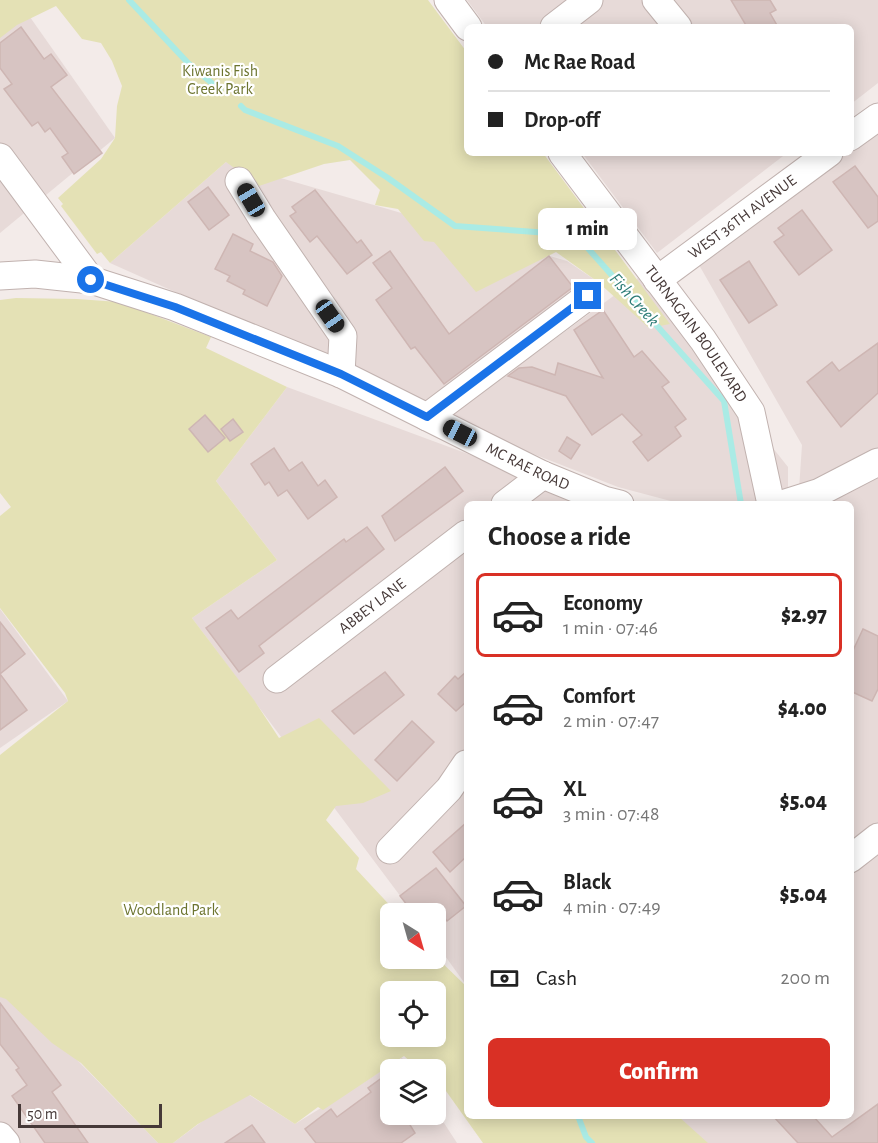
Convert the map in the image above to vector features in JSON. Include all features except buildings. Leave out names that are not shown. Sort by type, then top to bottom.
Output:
[{"type":"street","points":[[448,0],[466,24]]},
{"type":"street","points":[[558,24],[589,0]]},
{"type":"street","points":[[656,0],[676,24]]},
{"type":"street","points":[[854,134],[878,117]]},
{"type":"street","name":"TURNAGAIN BOULEVARD","points":[[564,156],[703,340],[750,412],[770,501]]},
{"type":"street","name":"WEST 36TH AVENUE","points":[[657,280],[825,156]]},
{"type":"street","points":[[0,158],[91,280]]},
{"type":"street","points":[[239,181],[263,220],[344,336],[341,374]]},
{"type":"street","name":"MC RAE ROAD","points":[[0,276],[35,274],[91,280],[175,307],[341,374],[543,475],[604,501]]},
{"type":"street","points":[[427,417],[588,296]]},
{"type":"street","points":[[792,501],[820,492],[878,462]]},
{"type":"street","points":[[509,501],[543,475]]},
{"type":"street","name":"ABBEY LANE","points":[[277,679],[464,536]]},
{"type":"street","points":[[390,850],[449,789],[464,767]]},
{"type":"street","points":[[854,856],[878,837]]},
{"type":"street","points":[[0,1136],[6,1143]]},
{"type":"shaded area","points":[[0,0],[18,0],[115,138],[0,233]]},
{"type":"shaded area","points":[[467,0],[878,0],[878,83],[854,102],[854,24],[485,24]]},
{"type":"shaded area","points":[[878,120],[878,1143],[682,1143],[671,1119],[854,1119],[854,501],[798,501],[802,445],[695,258],[830,156],[854,156],[854,138]]},
{"type":"shaded area","points":[[584,156],[783,156],[657,253]]},
{"type":"shaded area","points":[[226,162],[567,261],[598,282],[458,410],[638,278],[788,467],[788,501],[671,501],[618,487],[518,448],[452,415],[110,263]]},
{"type":"shaded area","points":[[287,387],[595,501],[464,501],[464,982],[446,957],[446,903],[406,903],[192,618],[277,560],[216,481]]},
{"type":"shaded area","points":[[0,609],[68,701],[0,748]]},
{"type":"shaded area","points":[[5,986],[158,1143],[0,1143],[0,989]]},
{"type":"shaded area","points":[[380,1072],[380,1125],[445,1125],[457,1143],[173,1143],[243,1091],[295,1124]]},
{"type":"green space","name":"Kiwanis Fish Creek Park","points":[[0,0],[428,0],[464,48],[464,156],[545,156],[670,324],[649,328],[598,282],[556,252],[476,292],[434,242],[424,241],[398,209],[375,205],[380,190],[350,160],[324,164],[259,186],[226,162],[110,263],[101,252],[97,254],[61,206],[63,204],[58,198],[101,159],[115,138],[117,106],[122,86],[112,61],[101,43],[82,39],[56,6],[17,25],[0,38]]},
{"type":"green space","name":"Woodland Park","points":[[77,299],[119,302],[211,337],[206,348],[287,387],[216,481],[277,560],[192,618],[254,700],[279,738],[319,718],[391,791],[363,803],[336,806],[326,820],[359,858],[356,869],[388,903],[380,903],[380,969],[446,969],[446,967],[464,984],[464,1116],[446,1091],[446,1059],[407,1059],[404,1056],[400,1059],[380,1059],[380,1072],[323,1110],[318,1107],[295,1124],[250,1095],[198,1124],[173,1143],[158,1143],[81,1063],[52,1043],[6,999],[0,997],[0,755],[68,701],[65,693],[0,608],[0,516],[11,507],[0,493],[0,300]]},
{"type":"green space","name":"Woodland Park","points":[[466,1119],[681,1119],[708,1143],[483,1143]]},
{"type":"waterway","name":"Fish Creek","points":[[129,0],[188,63],[220,90]]},
{"type":"waterway","name":"Fish Creek","points":[[241,106],[245,110],[338,146],[388,178],[455,226],[576,235],[724,401],[741,501]]},
{"type":"waterway","name":"Fish Creek","points":[[579,1119],[586,1137],[592,1143]]},
{"type":"route","points":[[91,280],[175,307],[341,374],[427,417],[588,296]]}]
